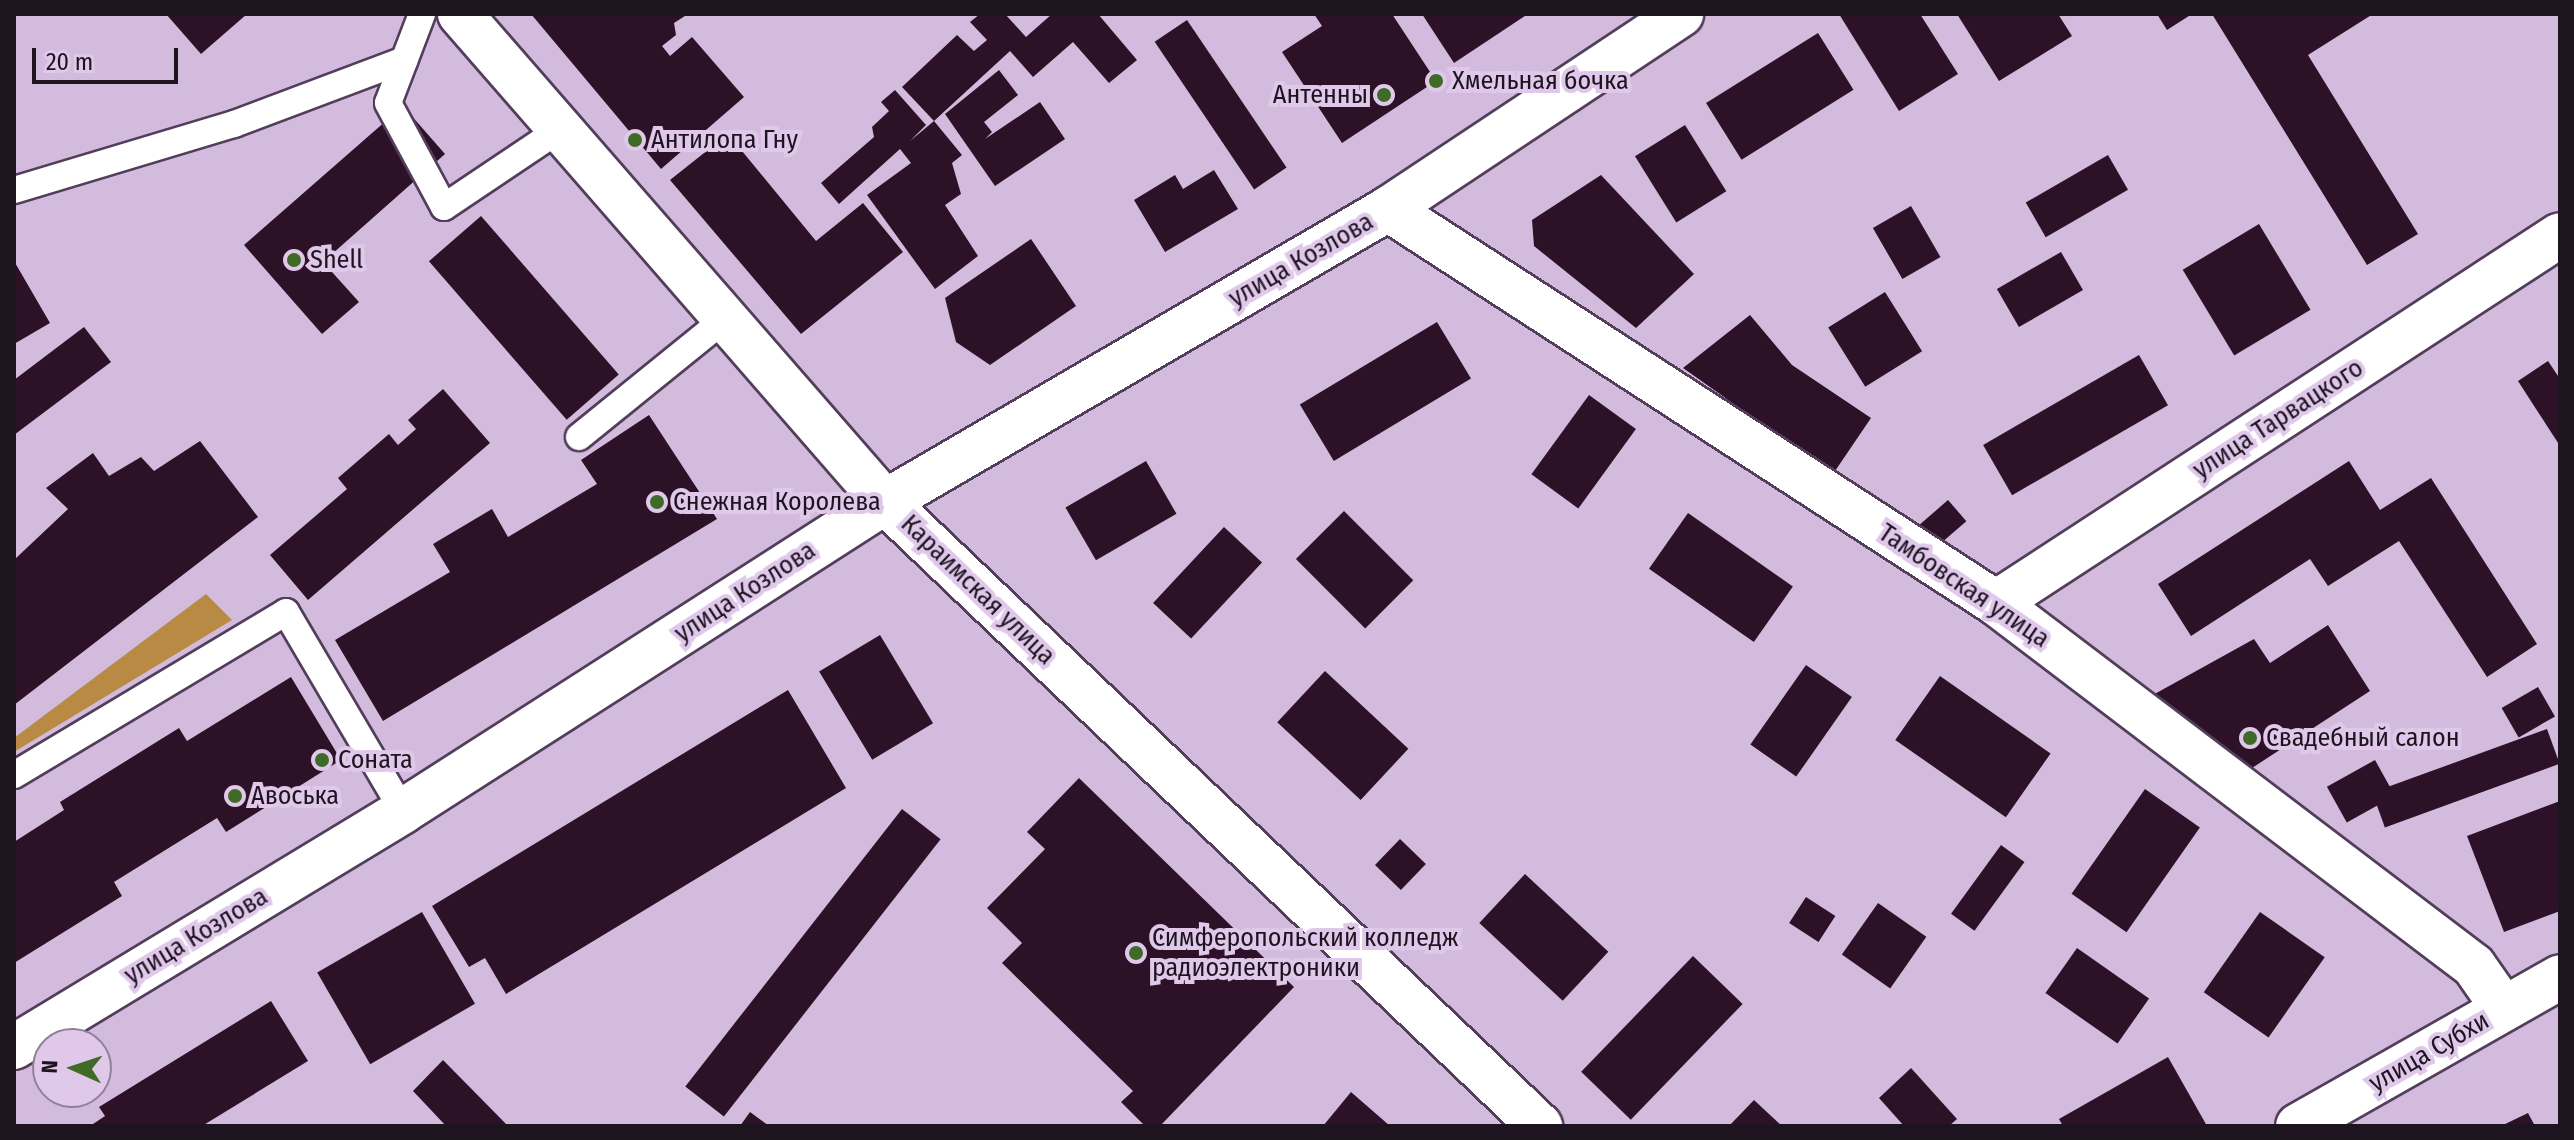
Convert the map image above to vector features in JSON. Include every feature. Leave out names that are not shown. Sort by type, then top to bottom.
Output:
[{"type":"street","name":"Караимская улица","points":[[460,14],[885,502],[1540,1126]]},
{"type":"street","name":"улица Козлова","points":[[14,1047],[403,811],[885,502],[1388,209],[1681,14]]},
{"type":"street","name":"Тамбовская улица","points":[[1388,209],[1996,603],[2474,966],[2504,1009]]},
{"type":"street","name":"улица Тарвацкого","points":[[1996,603],[2560,235]]},
{"type":"street","name":"улица Субхи","points":[[2298,1126],[2560,977]]},
{"type":"lane","points":[[422,14],[388,103],[444,207],[560,129]]},
{"type":"lane","points":[[14,190],[234,124],[404,60]]},
{"type":"lane","points":[[579,437],[726,318]]},
{"type":"lane","points":[[14,775],[286,612],[403,811]]},
{"type":"shaded area","points":[[206,594],[232,620],[14,752],[14,738]]},
{"type":"building","points":[[166,14],[247,14],[201,54]]},
{"type":"building","points":[[531,14],[688,14],[674,23],[676,35],[662,46],[670,56],[692,37],[744,97],[661,169]]},
{"type":"building","points":[[980,14],[1005,14],[1026,37],[1052,14],[1098,14],[1137,60],[1109,83],[1073,42],[1033,77],[1010,51],[934,121],[902,87],[957,35],[974,51],[987,40],[970,22]]},
{"type":"building","points":[[1314,14],[1392,14],[1436,81],[1342,143],[1282,52],[1322,26]]},
{"type":"building","points":[[1422,14],[1528,14],[1454,63]]},
{"type":"building","points":[[1839,14],[1920,14],[1958,74],[1899,111]]},
{"type":"building","points":[[1957,14],[2058,14],[2072,36],[1999,81]]},
{"type":"building","points":[[2157,14],[2192,14],[2167,30]]},
{"type":"building","points":[[2212,14],[2373,14],[2308,55],[2418,234],[2367,265]]},
{"type":"building","points":[[1187,20],[1287,168],[1254,189],[1155,42]]},
{"type":"building","points":[[1818,33],[1854,90],[1742,160],[1706,103]]},
{"type":"building","points":[[999,70],[1018,95],[984,122],[992,132],[985,139],[1040,102],[1065,139],[995,186],[945,114]]},
{"type":"building","points":[[895,90],[926,125],[910,141],[934,121],[962,155],[952,163],[961,194],[945,205],[978,256],[935,289],[867,195],[911,163],[900,149],[839,204],[821,183],[874,137],[872,127],[889,111],[881,102]]},
{"type":"building","points":[[403,106],[445,154],[323,262],[359,302],[322,334],[244,245]]},
{"type":"building","points":[[1685,125],[1726,191],[1676,222],[1635,156]]},
{"type":"building","points":[[728,134],[816,241],[863,203],[903,252],[801,334],[670,180]]},
{"type":"building","points":[[2108,155],[2128,190],[2046,237],[2026,202]]},
{"type":"building","points":[[1214,170],[1238,209],[1165,252],[1134,200],[1175,175],[1183,189]]},
{"type":"building","points":[[1601,175],[1694,274],[1636,328],[1534,246],[1532,220]]},
{"type":"building","points":[[1911,206],[1940,257],[1902,279],[1873,228]]},
{"type":"building","points":[[481,216],[619,374],[567,420],[429,261]]},
{"type":"building","points":[[2259,224],[2311,310],[2234,356],[2183,270]]},
{"type":"building","points":[[1031,239],[1076,306],[990,365],[956,342],[945,298]]},
{"type":"building","points":[[2061,252],[2083,290],[2019,327],[1997,289]]},
{"type":"building","points":[[14,261],[50,323],[14,344]]},
{"type":"building","points":[[1885,292],[1922,351],[1865,387],[1828,328]]},
{"type":"building","points":[[1750,315],[1792,365],[1871,418],[1833,474],[1683,368]]},
{"type":"building","points":[[1437,322],[1471,379],[1334,461],[1300,404]]},
{"type":"building","points":[[84,327],[111,362],[14,435],[14,380]]},
{"type":"building","points":[[2139,355],[2168,405],[2012,495],[1983,445]]},
{"type":"building","points":[[2548,361],[2560,379],[2560,446],[2518,381]]},
{"type":"building","points":[[443,389],[490,443],[308,600],[270,555],[347,489],[338,478],[389,434],[398,445],[416,429],[408,420]]},
{"type":"building","points":[[1589,395],[1636,429],[1578,508],[1531,474]]},
{"type":"building","points":[[649,415],[717,519],[383,721],[335,640],[450,572],[433,544],[492,509],[508,537],[597,484],[581,460]]},
{"type":"building","points":[[200,441],[258,517],[14,705],[14,560],[68,509],[46,488],[93,453],[109,476],[141,457],[154,471]]},
{"type":"building","points":[[1146,461],[1176,514],[1096,560],[1065,508]]},
{"type":"building","points":[[2349,461],[2380,510],[2431,478],[2537,644],[2487,677],[2399,541],[2328,586],[2310,559],[2191,636],[2158,584]]},
{"type":"building","points":[[1948,500],[1966,521],[1936,547],[1918,526]]},
{"type":"building","points":[[1344,511],[1413,580],[1365,628],[1296,559]]},
{"type":"building","points":[[1688,513],[1793,586],[1754,642],[1649,569]]},
{"type":"building","points":[[1224,527],[1262,562],[1191,639],[1153,603]]},
{"type":"building","points":[[2328,625],[2370,691],[2249,770],[2151,696],[2254,639],[2270,663]]},
{"type":"building","points":[[880,635],[933,723],[872,760],[819,672]]},
{"type":"building","points":[[1806,665],[1852,697],[1796,777],[1750,744]]},
{"type":"building","points":[[1325,671],[1408,749],[1361,800],[1277,722]]},
{"type":"building","points":[[1940,676],[2051,753],[2006,817],[1895,740]]},
{"type":"building","points":[[291,677],[341,760],[226,832],[217,818],[114,882],[122,896],[14,963],[14,842],[64,810],[60,802],[179,728],[187,741]]},
{"type":"building","points":[[2538,687],[2555,716],[2519,737],[2502,708]]},
{"type":"building","points":[[788,690],[846,788],[506,994],[485,958],[469,967],[432,906]]},
{"type":"building","points":[[2547,729],[2560,764],[2385,827],[2372,793]]},
{"type":"building","points":[[2375,760],[2395,796],[2347,823],[2327,787]]},
{"type":"building","name":"Симферопольский колледж радиоэлектроники","points":[[1079,778],[1294,987],[1160,1126],[1145,1126],[1121,1102],[1133,1091],[1002,963],[1022,943],[987,908],[1045,849],[1027,832]]},
{"type":"building","points":[[2145,789],[2200,827],[2126,932],[2072,894]]},
{"type":"building","points":[[2560,801],[2560,911],[2504,932],[2467,836]]},
{"type":"building","points":[[902,809],[941,839],[724,1117],[685,1086]]},
{"type":"building","points":[[1400,839],[1426,864],[1401,890],[1375,865]]},
{"type":"building","points":[[2001,845],[2024,862],[1974,931],[1951,914]]},
{"type":"building","points":[[1525,874],[1608,952],[1563,1001],[1479,923]]},
{"type":"building","points":[[1806,897],[1835,916],[1818,942],[1789,923]]},
{"type":"building","points":[[1878,903],[1926,937],[1890,988],[1842,955]]},
{"type":"building","points":[[422,912],[475,1004],[370,1064],[317,972]]},
{"type":"building","points":[[2260,912],[2325,957],[2269,1038],[2204,992]]},
{"type":"building","points":[[2077,948],[2149,998],[2118,1044],[2045,993]]},
{"type":"building","points":[[1693,956],[1743,1004],[1631,1120],[1581,1072]]},
{"type":"building","points":[[271,1001],[308,1061],[202,1126],[90,1126],[105,1116],[100,1108],[112,1108],[112,1099]]},
{"type":"building","points":[[2168,1057],[2207,1126],[2063,1126],[2059,1119]]},
{"type":"building","points":[[443,1060],[508,1126],[446,1126],[413,1091]]},
{"type":"building","points":[[1911,1068],[1957,1119],[1949,1126],[1904,1126],[1879,1098]]},
{"type":"building","points":[[1351,1092],[1390,1126],[1323,1126]]},
{"type":"building","points":[[1754,1100],[1782,1126],[1729,1126]]},
{"type":"building","points":[[750,1112],[769,1126],[740,1126]]},
{"type":"building","points":[[2528,1113],[2535,1126],[2501,1126]]},
{"type":"place","name":"Хмельная бочка","points":[[1436,81]]},
{"type":"place","name":"Антенны","points":[[1384,95]]},
{"type":"place","name":"Антилопа Гну","points":[[635,140]]},
{"type":"place","name":"Shell","points":[[294,260]]},
{"type":"place","name":"Снежная Королева","points":[[657,502]]},
{"type":"place","name":"Свадебный салон","points":[[2250,738]]},
{"type":"place","name":"Соната","points":[[322,760]]},
{"type":"place","name":"Авоська","points":[[235,796]]},
{"type":"place","name":"Симферопольский колледж радиоэлектроники","points":[[1136,953]]}]
